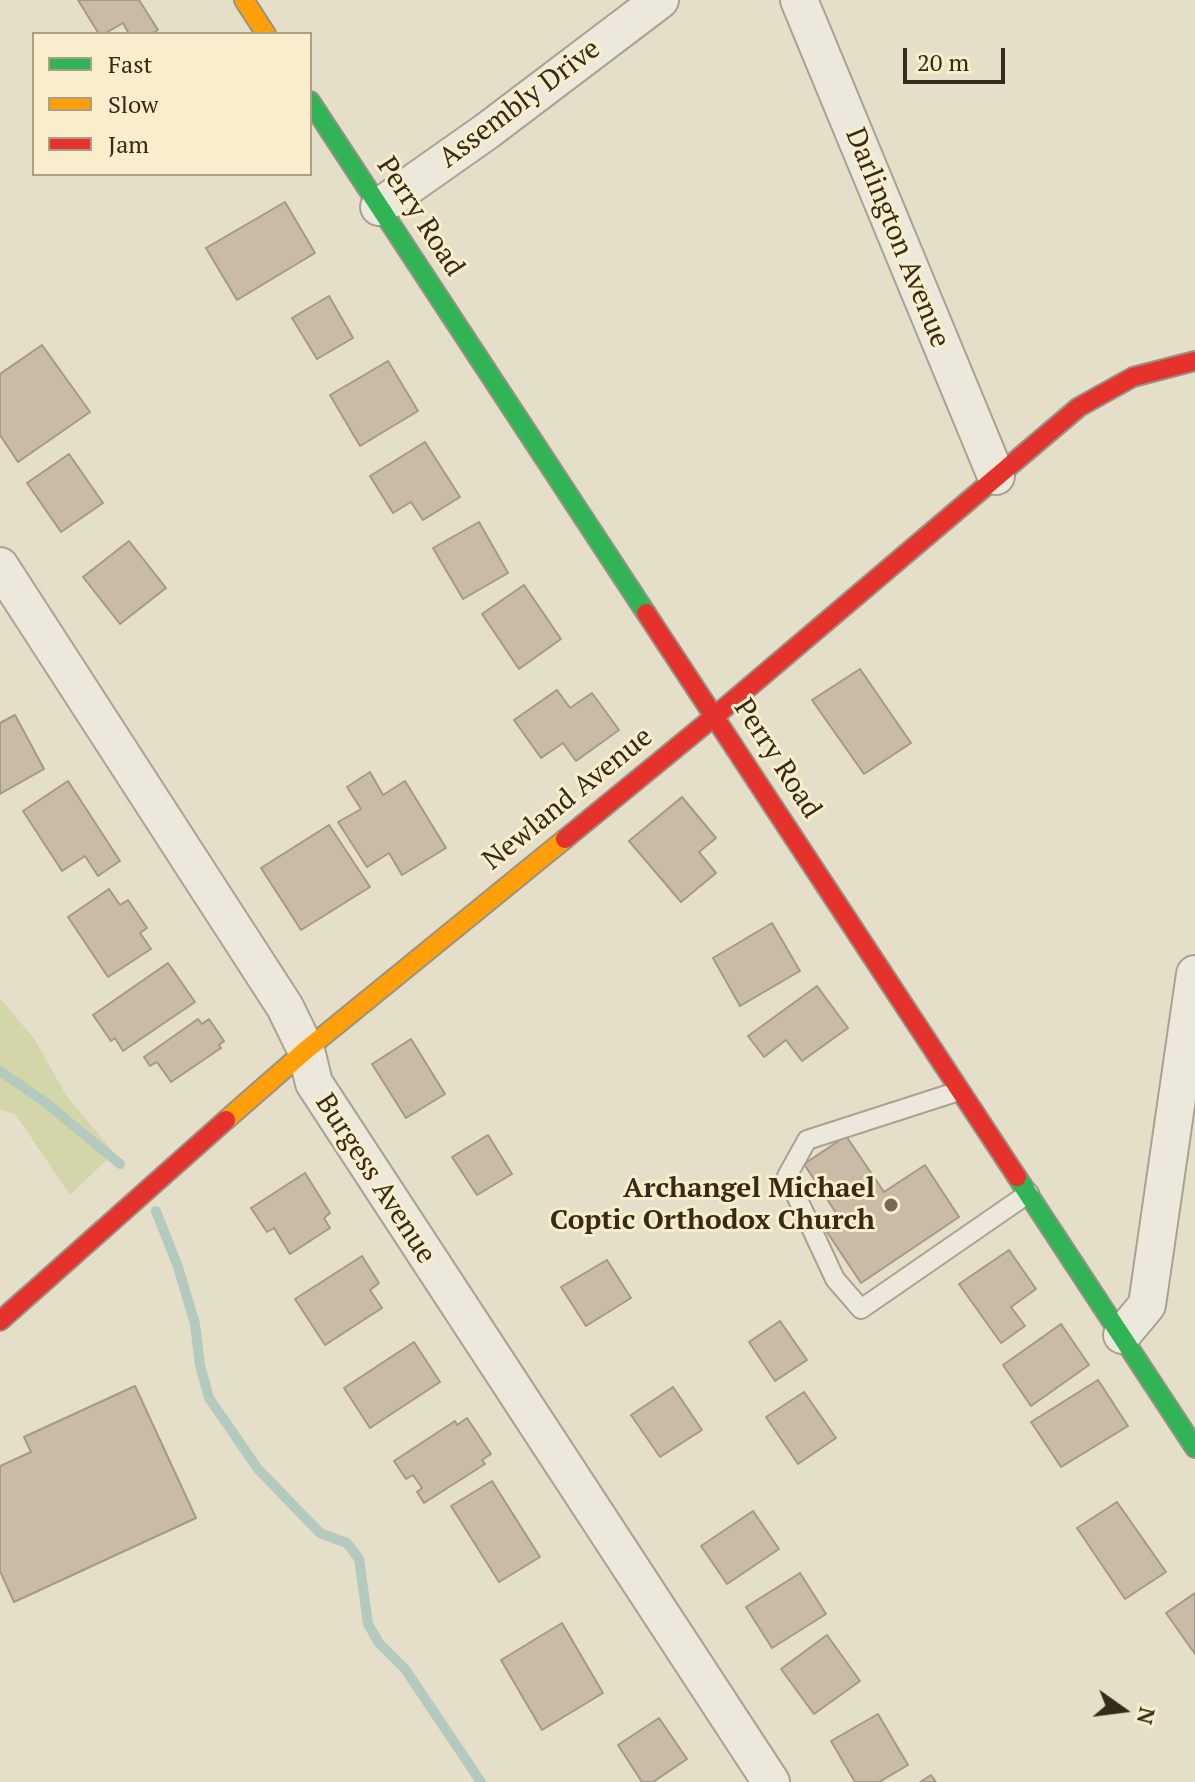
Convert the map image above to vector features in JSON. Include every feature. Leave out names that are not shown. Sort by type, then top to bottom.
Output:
[{"type":"street","points":[[244,0],[265,32]]},
{"type":"street","name":"Assembly Drive","points":[[379,207],[487,131],[660,0]]},
{"type":"street","name":"Darlington Avenue","points":[[799,0],[996,476]]},
{"type":"street","name":"Perry Road","points":[[312,104],[1195,1448]]},
{"type":"street","name":"Newland Avenue","points":[[0,1321],[306,1050],[343,1023],[505,886],[715,716],[1079,407],[1133,377],[1195,361]]},
{"type":"street","name":"Burgess Avenue","points":[[0,566],[285,1007],[306,1050],[314,1083],[443,1285],[771,1782]]},
{"type":"street","points":[[1122,1335],[1147,1305],[1195,974]]},
{"type":"lane","points":[[961,1090],[807,1140],[787,1176],[835,1279],[861,1309],[1029,1193]]},
{"type":"green space","points":[[0,998],[35,1040],[66,1095],[114,1153],[70,1195],[16,1115],[0,1109]]},
{"type":"building","points":[[78,0],[139,0],[158,30],[128,32],[123,23],[107,32],[98,32]]},
{"type":"building","points":[[285,202],[315,253],[237,300],[206,248]]},
{"type":"building","points":[[329,296],[353,338],[317,359],[292,318]]},
{"type":"building","points":[[42,345],[90,412],[18,462],[0,435],[0,374]]},
{"type":"building","points":[[388,361],[418,411],[360,446],[330,395]]},
{"type":"building","points":[[425,442],[460,497],[423,520],[411,502],[393,513],[370,476]]},
{"type":"building","points":[[69,454],[103,503],[61,532],[27,483]]},
{"type":"building","points":[[479,522],[508,573],[463,599],[433,548]]},
{"type":"building","points":[[129,541],[166,588],[120,624],[83,577]]},
{"type":"building","points":[[524,585],[561,639],[519,669],[482,614]]},
{"type":"building","points":[[860,669],[911,743],[864,774],[812,700]]},
{"type":"building","points":[[557,690],[570,708],[592,693],[619,730],[576,761],[563,743],[541,758],[514,720]]},
{"type":"building","points":[[15,715],[44,769],[0,794],[0,723]]},
{"type":"building","points":[[370,772],[383,795],[405,781],[446,848],[402,875],[389,853],[367,867],[338,822],[361,809],[347,787]]},
{"type":"building","points":[[68,781],[120,861],[98,876],[85,856],[62,871],[23,811]]},
{"type":"building","points":[[682,797],[716,838],[699,852],[716,873],[681,902],[629,841]]},
{"type":"building","points":[[329,825],[370,887],[301,930],[261,868]]},
{"type":"building","points":[[109,889],[120,905],[128,900],[147,928],[140,933],[151,949],[108,977],[68,917]]},
{"type":"building","points":[[772,923],[800,971],[740,1006],[713,958]]},
{"type":"building","points":[[168,963],[195,1002],[123,1051],[115,1038],[111,1041],[93,1015]]},
{"type":"building","points":[[817,986],[848,1028],[802,1061],[786,1040],[764,1057],[748,1036]]},
{"type":"building","points":[[198,1019],[202,1024],[209,1019],[224,1041],[219,1045],[221,1048],[171,1082],[157,1062],[150,1066],[144,1057]]},
{"type":"building","points":[[411,1039],[445,1094],[406,1118],[372,1064]]},
{"type":"building","points":[[488,1135],[512,1174],[477,1195],[452,1157]]},
{"type":"building","name":"Archangel Michael Coptic Orthodox Church","points":[[846,1136],[884,1192],[925,1165],[959,1217],[861,1283],[825,1229],[840,1219],[804,1164]]},
{"type":"building","points":[[305,1173],[330,1213],[324,1218],[330,1228],[290,1254],[274,1228],[267,1232],[251,1208]]},
{"type":"building","points":[[1009,1250],[1036,1289],[1011,1307],[1025,1326],[1001,1343],[959,1284]]},
{"type":"building","points":[[362,1256],[379,1283],[370,1290],[382,1308],[325,1345],[295,1299]]},
{"type":"building","points":[[607,1260],[631,1298],[586,1326],[561,1287]]},
{"type":"building","points":[[780,1321],[807,1360],[775,1381],[749,1342]]},
{"type":"building","points":[[1061,1324],[1089,1365],[1031,1406],[1003,1365]]},
{"type":"building","points":[[414,1342],[440,1382],[370,1428],[344,1388]]},
{"type":"building","points":[[1098,1380],[1128,1426],[1061,1467],[1031,1422]]},
{"type":"building","points":[[135,1386],[196,1518],[14,1602],[0,1571],[0,1466],[31,1452],[24,1437]]},
{"type":"building","points":[[673,1387],[702,1430],[660,1457],[631,1415]]},
{"type":"building","points":[[804,1392],[836,1438],[798,1464],[766,1417]]},
{"type":"building","points":[[467,1418],[491,1454],[482,1460],[485,1464],[424,1503],[417,1492],[422,1488],[413,1475],[406,1479],[394,1461],[455,1421],[457,1425]]},
{"type":"building","points":[[492,1481],[540,1557],[499,1582],[451,1506]]},
{"type":"building","points":[[1117,1502],[1166,1572],[1125,1599],[1077,1528]]},
{"type":"building","points":[[753,1511],[779,1549],[727,1584],[701,1546]]},
{"type":"building","points":[[800,1573],[826,1614],[772,1648],[746,1607]]},
{"type":"building","points":[[1195,1593],[1195,1654],[1166,1613]]},
{"type":"building","points":[[562,1623],[603,1693],[542,1730],[501,1660]]},
{"type":"building","points":[[827,1635],[860,1681],[814,1714],[781,1669]]},
{"type":"building","points":[[878,1714],[908,1765],[879,1782],[855,1782],[831,1741]]},
{"type":"building","points":[[659,1718],[687,1759],[653,1782],[642,1782],[618,1745]]},
{"type":"building","points":[[931,1775],[936,1782],[920,1782]]},
{"type":"waterway","points":[[0,1071],[45,1102],[120,1164]]},
{"type":"waterway","points":[[156,1211],[178,1267],[195,1324],[200,1365],[209,1398],[258,1469],[320,1533],[347,1543],[359,1559],[368,1624],[379,1643],[405,1669],[481,1782]]},
{"type":"traffic: fast","points":[[312,104],[646,613]]},
{"type":"traffic: fast","points":[[1017,1177],[1195,1448]]},
{"type":"traffic: slow","points":[[244,0],[265,32]]},
{"type":"traffic: slow","points":[[226,1120],[306,1050],[565,839]]},
{"type":"traffic: jam","points":[[565,839],[1079,407],[1133,377],[1195,361]]},
{"type":"traffic: jam","points":[[646,613],[1017,1177]]},
{"type":"traffic: jam","points":[[0,1321],[226,1120]]},
{"type":"place","name":"Archangel Michael Coptic Orthodox Church","points":[[891,1205]]}]
